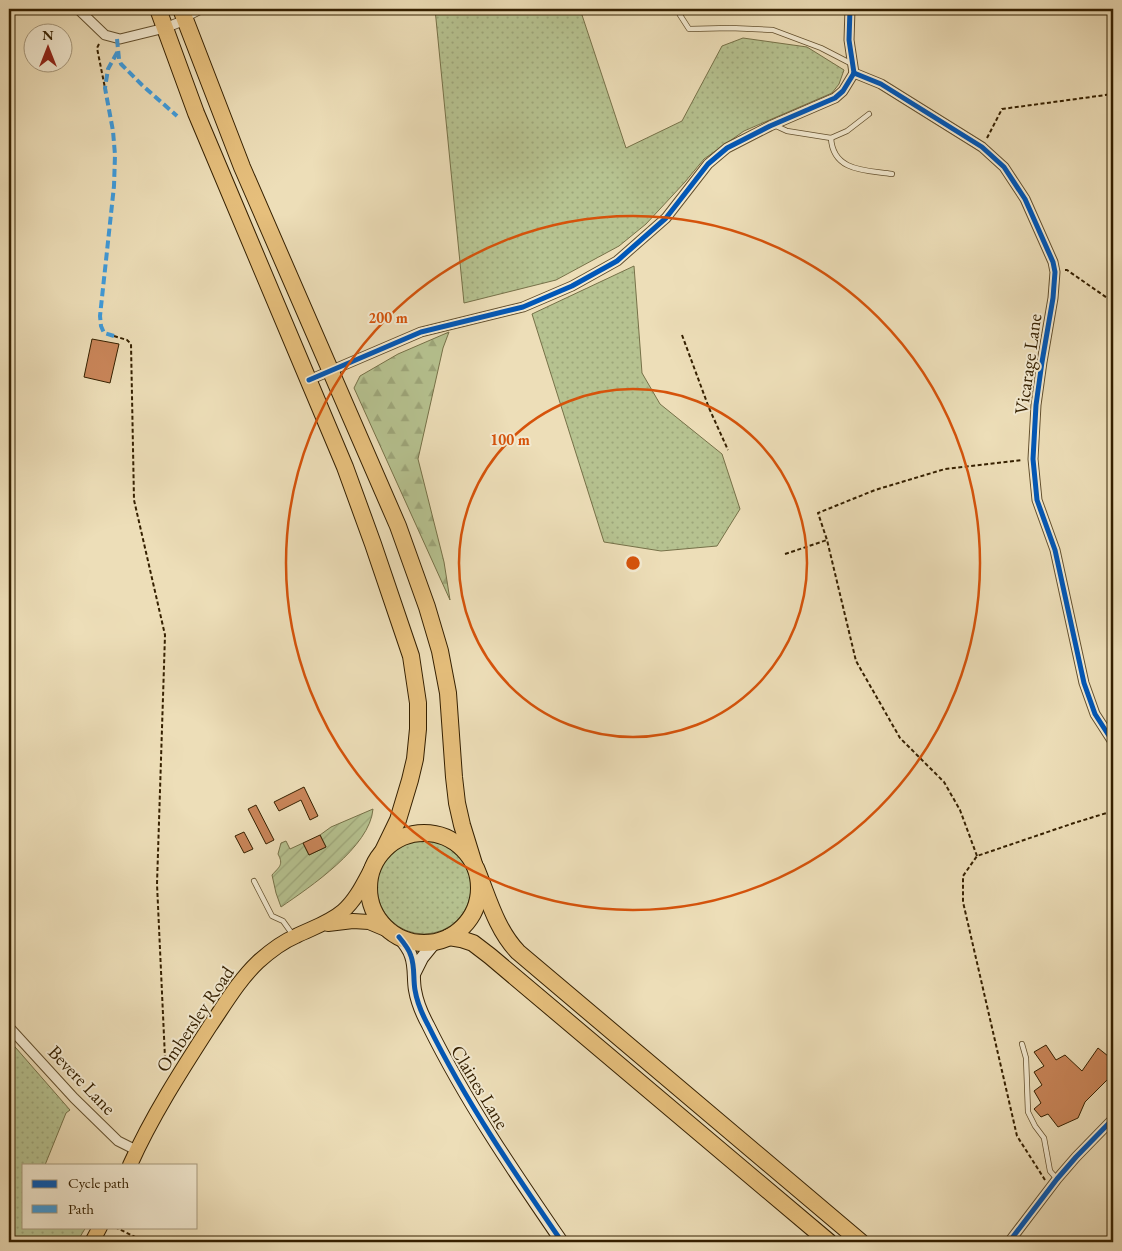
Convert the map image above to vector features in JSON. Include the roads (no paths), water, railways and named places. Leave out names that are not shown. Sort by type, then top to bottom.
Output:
[{"type":"highway","points":[[158,9],[196,112],[351,482],[411,656],[418,703],[415,760],[398,820],[370,879],[369,895],[372,908],[379,920],[393,933],[411,942],[423,943],[461,939],[473,943],[829,1242]]},
{"type":"highway","points":[[183,14],[242,167],[398,526],[434,628],[448,693],[457,804],[475,866],[500,927],[510,944],[518,952],[861,1242]]},
{"type":"highway","points":[[379,857],[395,841],[410,834],[427,833],[443,836],[457,844],[468,855],[475,866],[479,884],[478,900],[473,915],[463,928],[442,940]]},
{"type":"main road","name":"Ombersley Road","points":[[130,1164],[136,1150],[181,1071],[237,986],[257,963],[277,946],[294,936],[323,924],[343,911],[353,900],[379,857]]},
{"type":"main road","name":"Ombersley Road","points":[[323,924],[353,921],[369,922],[393,933]]},
{"type":"main road","points":[[92,1242],[99,1228]]},
{"type":"street","points":[[78,9],[105,35],[120,39],[165,28],[183,14]]},
{"type":"street","points":[[309,380],[421,332],[523,307],[572,286],[617,261],[666,218],[708,164],[727,148],[773,124],[835,98],[843,91],[854,69],[849,40],[850,9]]},
{"type":"street","name":"Vicarage Lane","points":[[854,69],[982,146],[1004,167],[1026,199],[1053,262],[1055,272],[1053,298],[1036,405],[1033,459],[1036,500],[1055,550],[1084,683],[1095,714],[1113,742]]},
{"type":"street","name":"Claines Lane","points":[[393,933],[407,947],[412,957],[414,984],[420,1008],[466,1097],[562,1242]]},
{"type":"street","points":[[414,974],[422,958],[442,940]]},
{"type":"street","name":"Bevere Lane","points":[[9,1026],[74,1098],[118,1141],[136,1150]]},
{"type":"street","points":[[1009,1242],[1057,1179],[1113,1119]]},
{"type":"lane","points":[[183,14],[206,9]]},
{"type":"lane","points":[[677,9],[689,29],[773,30],[821,48],[854,69]]},
{"type":"lane","points":[[773,124],[787,131],[831,138],[847,131],[869,114]]},
{"type":"lane","points":[[831,138],[833,151],[840,161],[854,168],[892,174]]},
{"type":"lane","points":[[254,882],[272,916],[283,921],[294,936]]},
{"type":"lane","points":[[1022,1044],[1026,1058],[1028,1112],[1044,1138],[1050,1170],[1057,1179]]}]
